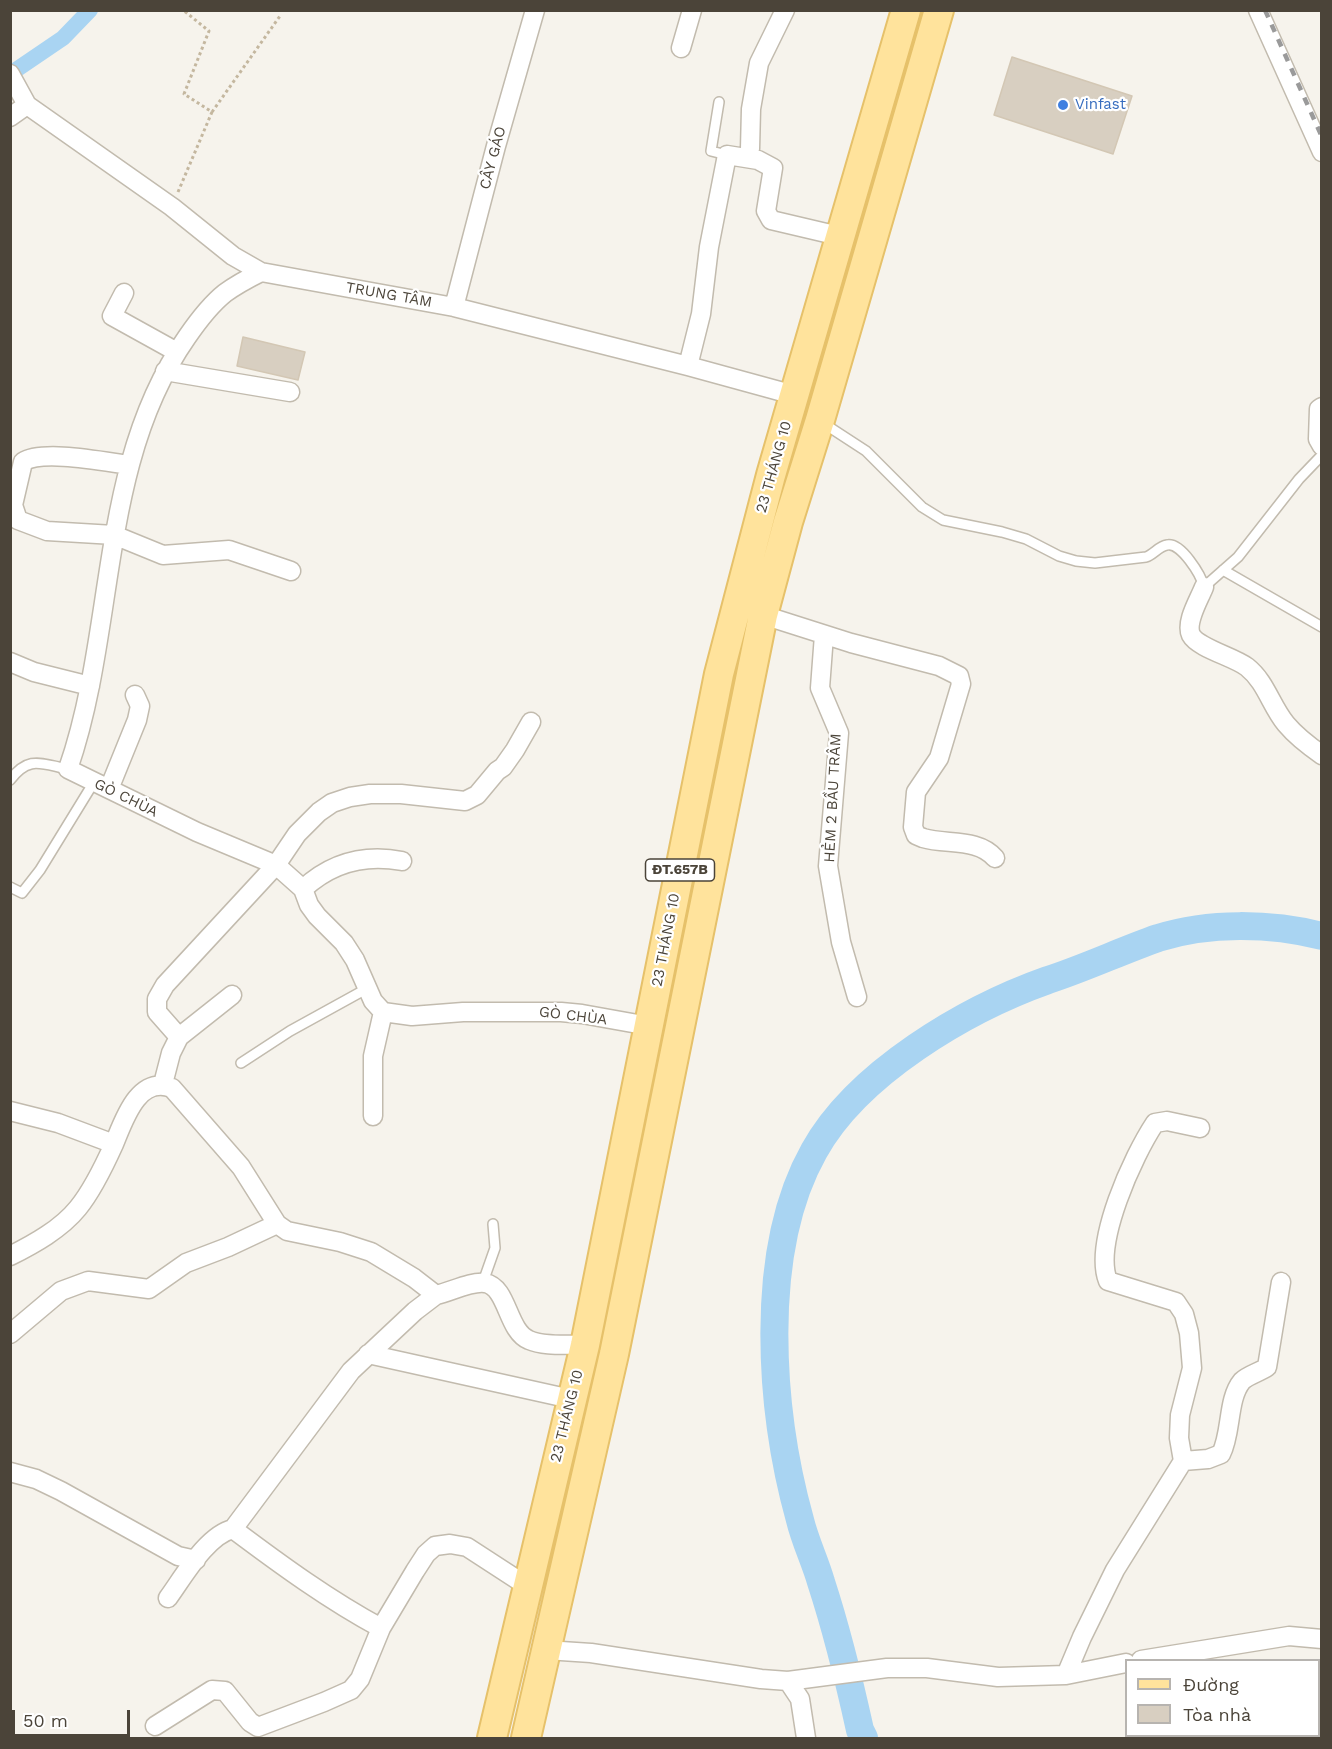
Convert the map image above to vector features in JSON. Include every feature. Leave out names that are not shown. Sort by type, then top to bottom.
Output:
[{"type":"main road","name":"23 THÁNG 10","points":[[492,1738],[585,1345],[719,674],[741,585],[794,395],[906,10]]},
{"type":"main road","name":"23 THÁNG 10","points":[[526,1738],[616,1344],[763,615],[788,522],[939,10]]},
{"type":"main road","points":[[794,395],[822,412]]},
{"type":"main road","points":[[513,1644],[546,1650]]},
{"type":"street","name":"CÂY GÁO","points":[[454,307],[496,146],[535,10]]},
{"type":"street","points":[[681,48],[692,10]]},
{"type":"street","points":[[750,149],[752,109],[759,63],[785,10]]},
{"type":"street","points":[[1258,10],[1322,152]]},
{"type":"street","points":[[10,74],[27,105],[10,117]]},
{"type":"street","name":"TRUNG TÂM","points":[[27,105],[172,207],[233,256],[261,272],[454,307],[794,395]]},
{"type":"street","points":[[688,366],[701,314],[709,247],[727,155],[758,160],[773,168],[766,211],[771,220],[840,236]]},
{"type":"street","points":[[68,769],[79,737],[90,686],[114,535],[134,447],[165,371],[203,314],[225,293],[261,272]]},
{"type":"street","points":[[124,293],[112,316],[177,352]]},
{"type":"street","points":[[165,371],[290,392]]},
{"type":"street","points":[[1322,407],[1319,409],[1318,439],[1322,446]]},
{"type":"street","points":[[130,465],[49,456],[28,459],[23,462],[13,505],[18,520],[47,531],[114,535],[163,555],[229,550],[291,571]]},
{"type":"street","points":[[1204,587],[1189,627],[1192,637],[1245,665],[1256,675],[1286,724],[1307,744],[1322,754]]},
{"type":"street","points":[[763,615],[824,635],[939,666],[959,676],[961,684],[939,758],[916,792],[913,827],[916,835],[923,838],[987,849],[995,858]]},
{"type":"street","name":"HẺM 2 BẦU TRÂM","points":[[824,635],[820,688],[839,733],[828,866],[841,942],[857,997]]},
{"type":"street","points":[[10,662],[34,672],[90,686]]},
{"type":"street","points":[[101,786],[137,720],[140,706],[135,695]]},
{"type":"street","points":[[179,1037],[157,1012],[157,999],[165,985],[276,865],[309,820],[332,803],[370,794],[402,794],[465,801],[477,795],[516,750],[531,722]]},
{"type":"street","name":"GÒ CHÙA","points":[[68,769],[197,832],[276,865],[303,889],[309,905],[344,943],[355,960],[373,1001],[383,1012],[412,1016],[463,1012],[561,1012],[649,1026]]},
{"type":"street","points":[[303,889],[323,873],[346,863],[377,858],[402,861]]},
{"type":"street","points":[[163,1084],[171,1053],[179,1037],[232,995]]},
{"type":"street","points":[[373,1116],[373,1056],[383,1012]]},
{"type":"street","points":[[10,1256],[50,1233],[77,1210],[135,1101],[148,1089],[163,1084],[172,1088],[241,1167],[277,1224],[287,1231],[340,1242],[371,1252],[414,1278],[436,1295]]},
{"type":"street","points":[[10,1111],[58,1123],[114,1144]]},
{"type":"street","points":[[1066,1675],[1082,1636],[1115,1570],[1183,1461],[1179,1438],[1180,1415],[1192,1368],[1189,1333],[1184,1314],[1176,1302],[1108,1281],[1104,1272],[1105,1256],[1114,1210],[1155,1123],[1167,1121],[1200,1128]]},
{"type":"street","points":[[10,1334],[61,1291],[88,1281],[148,1289],[186,1263],[228,1247],[277,1224]]},
{"type":"street","points":[[168,1598],[196,1560],[222,1532],[233,1529],[333,1392],[368,1354],[436,1295],[483,1282],[495,1288],[514,1326],[522,1336],[539,1343],[585,1345]]},
{"type":"street","points":[[1183,1461],[1208,1459],[1221,1455],[1227,1443],[1237,1388],[1244,1379],[1267,1367],[1281,1282]]},
{"type":"street","points":[[368,1354],[571,1399]]},
{"type":"street","points":[[10,1472],[36,1479],[178,1556],[196,1560]]},
{"type":"street","points":[[233,1529],[294,1575],[381,1628]]},
{"type":"street","points":[[155,1726],[212,1690],[225,1691],[250,1722],[258,1727],[351,1690],[360,1680],[381,1628],[426,1554],[435,1546],[450,1544],[467,1547],[527,1586]]},
{"type":"street","points":[[1147,1659],[1289,1636],[1322,1639]]},
{"type":"street","points":[[546,1650],[591,1653],[761,1679],[788,1681],[887,1668],[927,1668],[998,1677],[1066,1675],[1125,1663]]},
{"type":"street","points":[[788,1681],[800,1699],[806,1738]]},
{"type":"lane","points":[[719,102],[711,152],[727,155]]},
{"type":"lane","points":[[822,412],[922,507],[943,520],[1026,539],[1059,556],[1076,561],[1095,563],[1146,557],[1163,545],[1170,544],[1179,548],[1202,576],[1204,587]]},
{"type":"lane","points":[[1204,587],[1238,557],[1299,479],[1322,455]]},
{"type":"lane","points":[[1223,570],[1322,627]]},
{"type":"lane","points":[[10,768],[16,764],[30,762],[68,769]]},
{"type":"lane","points":[[10,780],[21,767],[30,762]]},
{"type":"lane","points":[[10,887],[22,893],[101,786]]},
{"type":"lane","points":[[241,1063],[290,1030],[368,988]]},
{"type":"lane","points":[[483,1282],[495,1248],[493,1224]]},
{"type":"path","points":[[183,10],[209,31],[184,94],[212,112]]},
{"type":"path","points":[[172,207],[212,112],[280,16]]},
{"type":"building","name":"Vinfast","points":[[1012,57],[1132,96],[1113,154],[994,115]]},
{"type":"building","points":[[243,337],[305,352],[298,380],[237,366]]},
{"type":"waterway","points":[[10,74],[63,38],[90,10]]},
{"type":"waterway","points":[[864,1738],[819,1574],[800,1520],[790,1477],[776,1382],[774,1333],[777,1284],[784,1236],[796,1191],[814,1151],[833,1122],[857,1095],[885,1070],[949,1026],[1016,992],[1158,938],[1198,929],[1261,927],[1322,936]]},
{"type":"railway","points":[[1265,10],[1322,137]]},
{"type":"place","name":"Vinfast","points":[[1063,105]]}]
